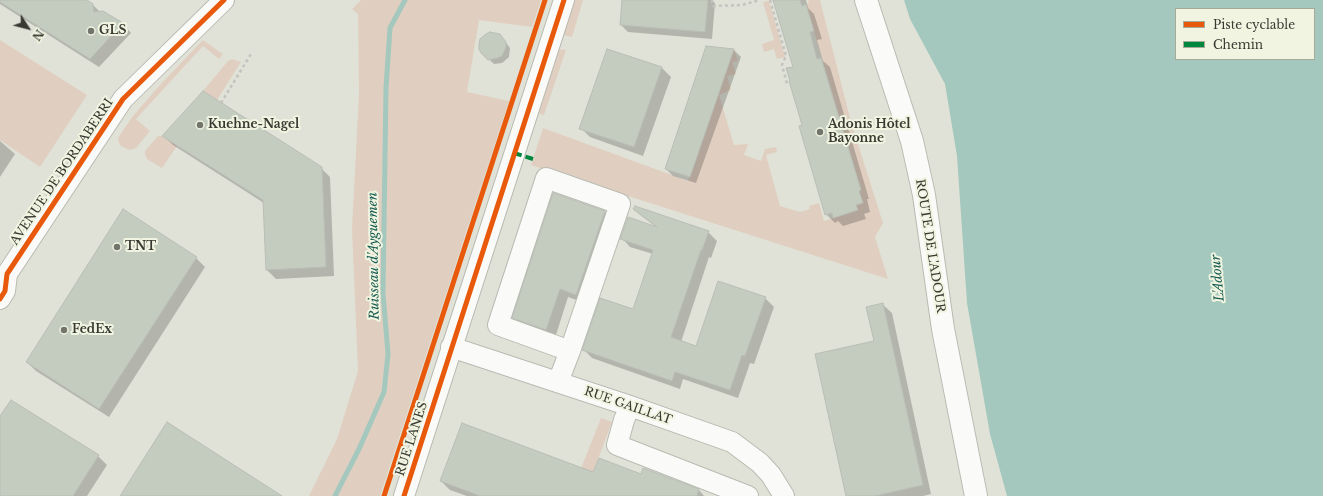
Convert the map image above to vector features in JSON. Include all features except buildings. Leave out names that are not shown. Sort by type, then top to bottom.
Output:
[{"type":"main road","name":"ROUTE DE L'ADOUR","points":[[866,0],[912,141],[924,195],[943,329],[976,496]]},
{"type":"street","name":"AVENUE DE BORDABERRI","points":[[0,299],[5,292],[3,275],[123,99],[224,0]]},
{"type":"street","name":"RUE LANES","points":[[404,496],[564,0]]},
{"type":"street","points":[[558,382],[570,351],[620,204],[546,178],[498,326],[570,351]]},
{"type":"street","name":"RUE GAILLAT","points":[[451,347],[630,406],[732,442],[760,463],[771,475],[784,496]]},
{"type":"street","points":[[630,406],[616,445],[748,496]]},
{"type":"path","points":[[712,0],[713,6],[742,5],[760,0]]},
{"type":"path","points":[[770,0],[786,56],[782,65],[788,84]]},
{"type":"path","points":[[221,103],[251,54]]},
{"type":"shaded area","points":[[361,0],[541,0],[532,27],[479,20],[467,92],[509,101],[380,496],[309,496],[337,439],[358,371],[352,229],[359,93],[358,14],[352,9]]},
{"type":"shaded area","points":[[574,0],[583,0],[572,37],[563,35]]},
{"type":"shaded area","points":[[808,0],[820,0],[851,122],[883,223],[875,237],[888,279],[531,165],[543,128],[688,181],[734,49],[738,61],[732,62],[736,74],[727,76],[731,90],[719,95],[734,145],[748,144],[744,155],[761,161],[765,149],[776,147],[777,152],[766,155],[780,206],[800,212],[810,209],[809,206],[819,203],[824,221],[858,210],[856,205],[862,203],[859,191],[861,190],[806,4],[809,3]]},
{"type":"shaded area","points":[[769,1],[785,57],[777,59],[774,49],[764,52],[762,44],[774,40],[763,2]]},
{"type":"shaded area","points":[[0,40],[87,95],[40,167],[0,140]]},
{"type":"shaded area","points":[[203,40],[223,54],[219,59],[203,46],[136,119],[150,131],[136,148],[130,150],[121,146],[118,138],[132,117]]},
{"type":"shaded area","points":[[558,49],[566,50],[544,115],[537,113]]},
{"type":"shaded area","points":[[232,59],[241,62],[217,100],[203,91],[228,61]]},
{"type":"shaded area","points":[[158,136],[162,136],[177,146],[162,168],[147,159],[145,155],[145,151]]},
{"type":"shaded area","points":[[601,418],[612,422],[584,496],[570,496]]},
{"type":"water","name":"L'Adour","points":[[904,0],[1323,0],[1323,496],[1007,496],[990,434],[967,303],[957,156],[945,84],[910,19]]},
{"type":"waterway","name":"Ruisseau d'Ayguemen","points":[[335,496],[359,449],[384,392],[388,354],[383,293],[386,88],[390,28],[405,0]]},
{"type":"marked path","points":[[514,153],[533,159]]},
{"type":"cycle path","points":[[0,299],[5,291],[7,274],[123,99],[224,0]]},
{"type":"cycle path","points":[[384,496],[545,0]]},
{"type":"cycle path","points":[[404,496],[564,0]]},
{"type":"place","name":"GLS","points":[[91,31]]},
{"type":"place","name":"Kuehne-Nagel","points":[[200,125]]},
{"type":"place","name":"Adonis Hôtel Bayonne","points":[[820,132]]},
{"type":"place","name":"TNT","points":[[117,247]]},
{"type":"place","name":"FedEx","points":[[64,330]]}]
